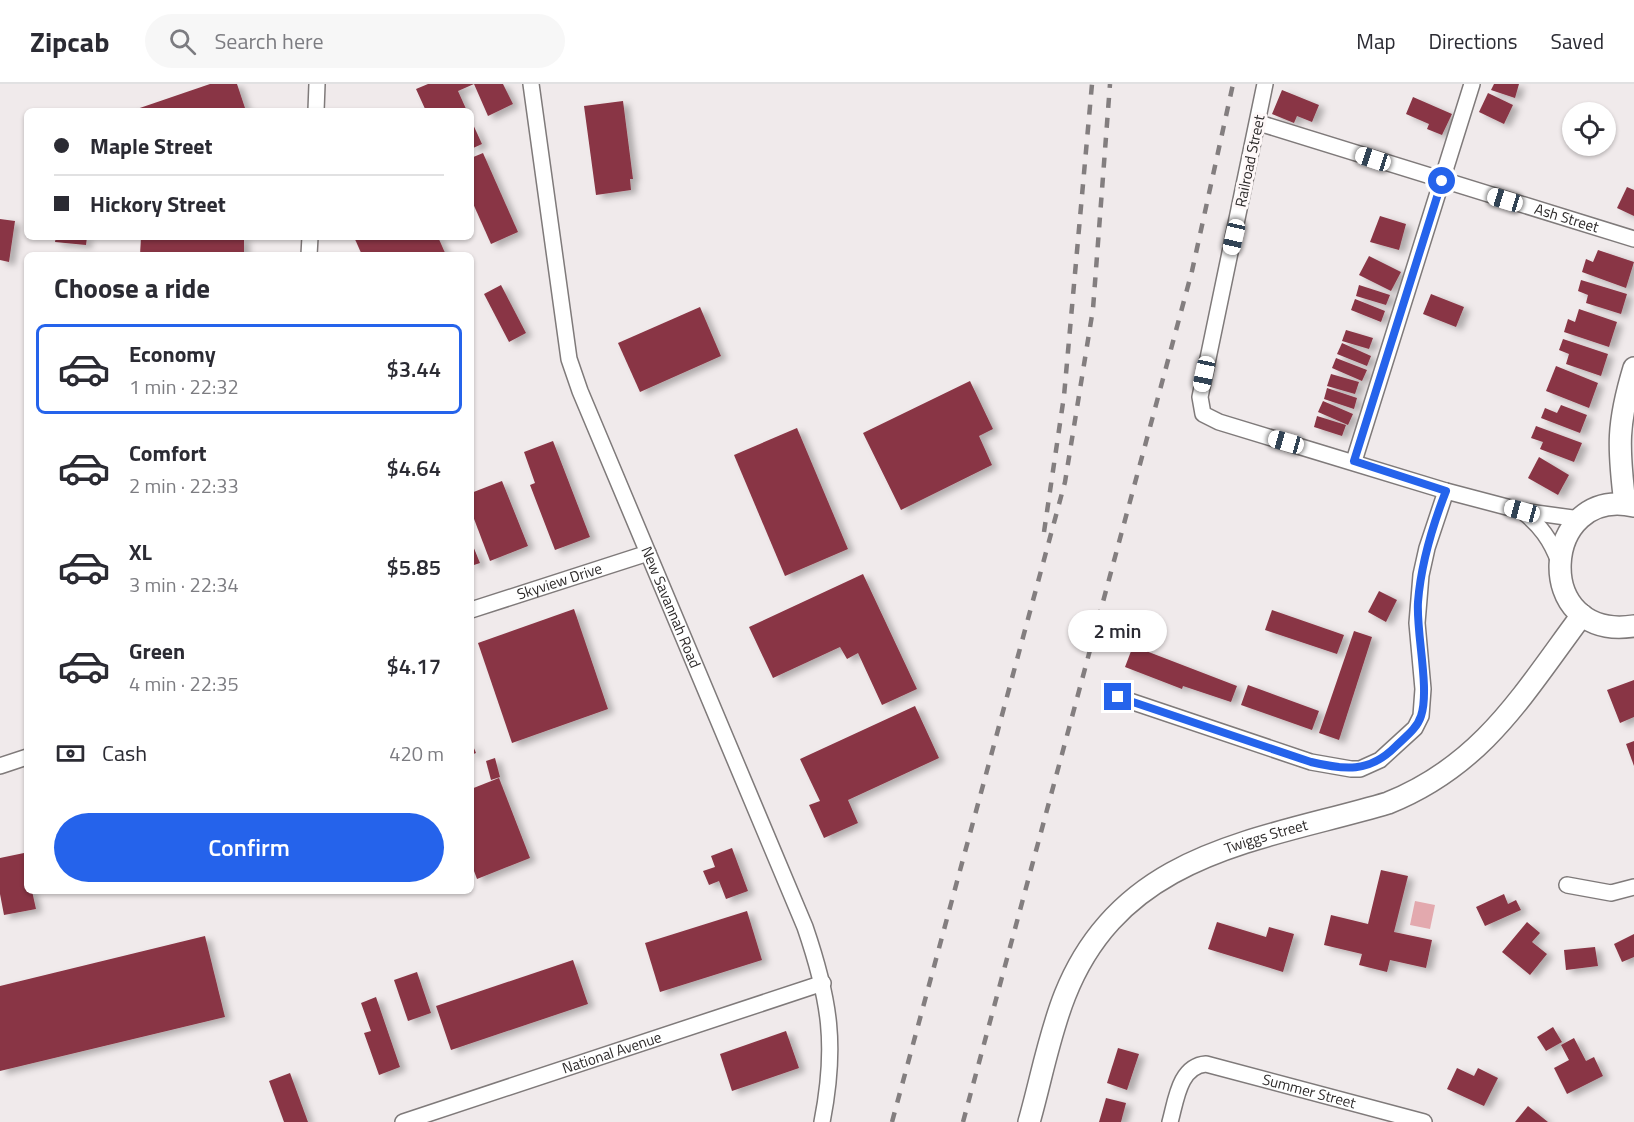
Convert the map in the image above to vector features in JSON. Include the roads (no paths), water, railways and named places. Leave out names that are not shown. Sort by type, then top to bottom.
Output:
[{"type":"main road","points":[[1634,368],[1620,423],[1618,446],[1629,505],[1593,510],[1580,519],[1562,546],[1558,562],[1560,582],[1568,601],[1582,615],[1600,625],[1619,629],[1634,627]]},
{"type":"main road","name":"Twiggs Street","points":[[1029,1122],[1065,994],[1092,946],[1131,901],[1178,868],[1212,853],[1388,803],[1411,794],[1450,771],[1499,725],[1582,615]]},
{"type":"street","points":[[316,108],[317,84]]},
{"type":"street","name":"New Savannah Road","points":[[531,84],[569,359],[580,391],[805,927],[823,983],[831,1050],[831,1073],[822,1122]]},
{"type":"street","name":"Railroad Street","points":[[1265,84],[1259,123],[1200,397],[1203,414],[1219,422],[1354,461]]},
{"type":"street","points":[[1472,84],[1354,461],[1446,491],[1522,511],[1580,519]]},
{"type":"street","name":"Ash Street","points":[[1259,123],[1634,239]]},
{"type":"street","points":[[1118,697],[1311,762],[1351,769],[1372,764],[1388,754],[1415,728],[1421,716],[1423,689],[1417,623],[1421,574],[1446,491]]},
{"type":"street","points":[[1522,511],[1548,536],[1558,562]]},
{"type":"street","name":"Skyview Drive","points":[[474,609],[648,553]]},
{"type":"street","points":[[0,766],[24,758]]},
{"type":"street","points":[[1567,885],[1611,893],[1634,887]]},
{"type":"street","name":"National Avenue","points":[[403,1122],[823,983]]},
{"type":"street","name":"Summer Street","points":[[1170,1122],[1180,1086],[1195,1068],[1214,1065],[1424,1122]]},
{"type":"railway","points":[[1044,532],[1064,396],[1092,84]]},
{"type":"railway","points":[[892,1122],[1065,482],[1093,309],[1110,84]]},
{"type":"railway","points":[[963,1122],[1192,271],[1233,84]]}]
